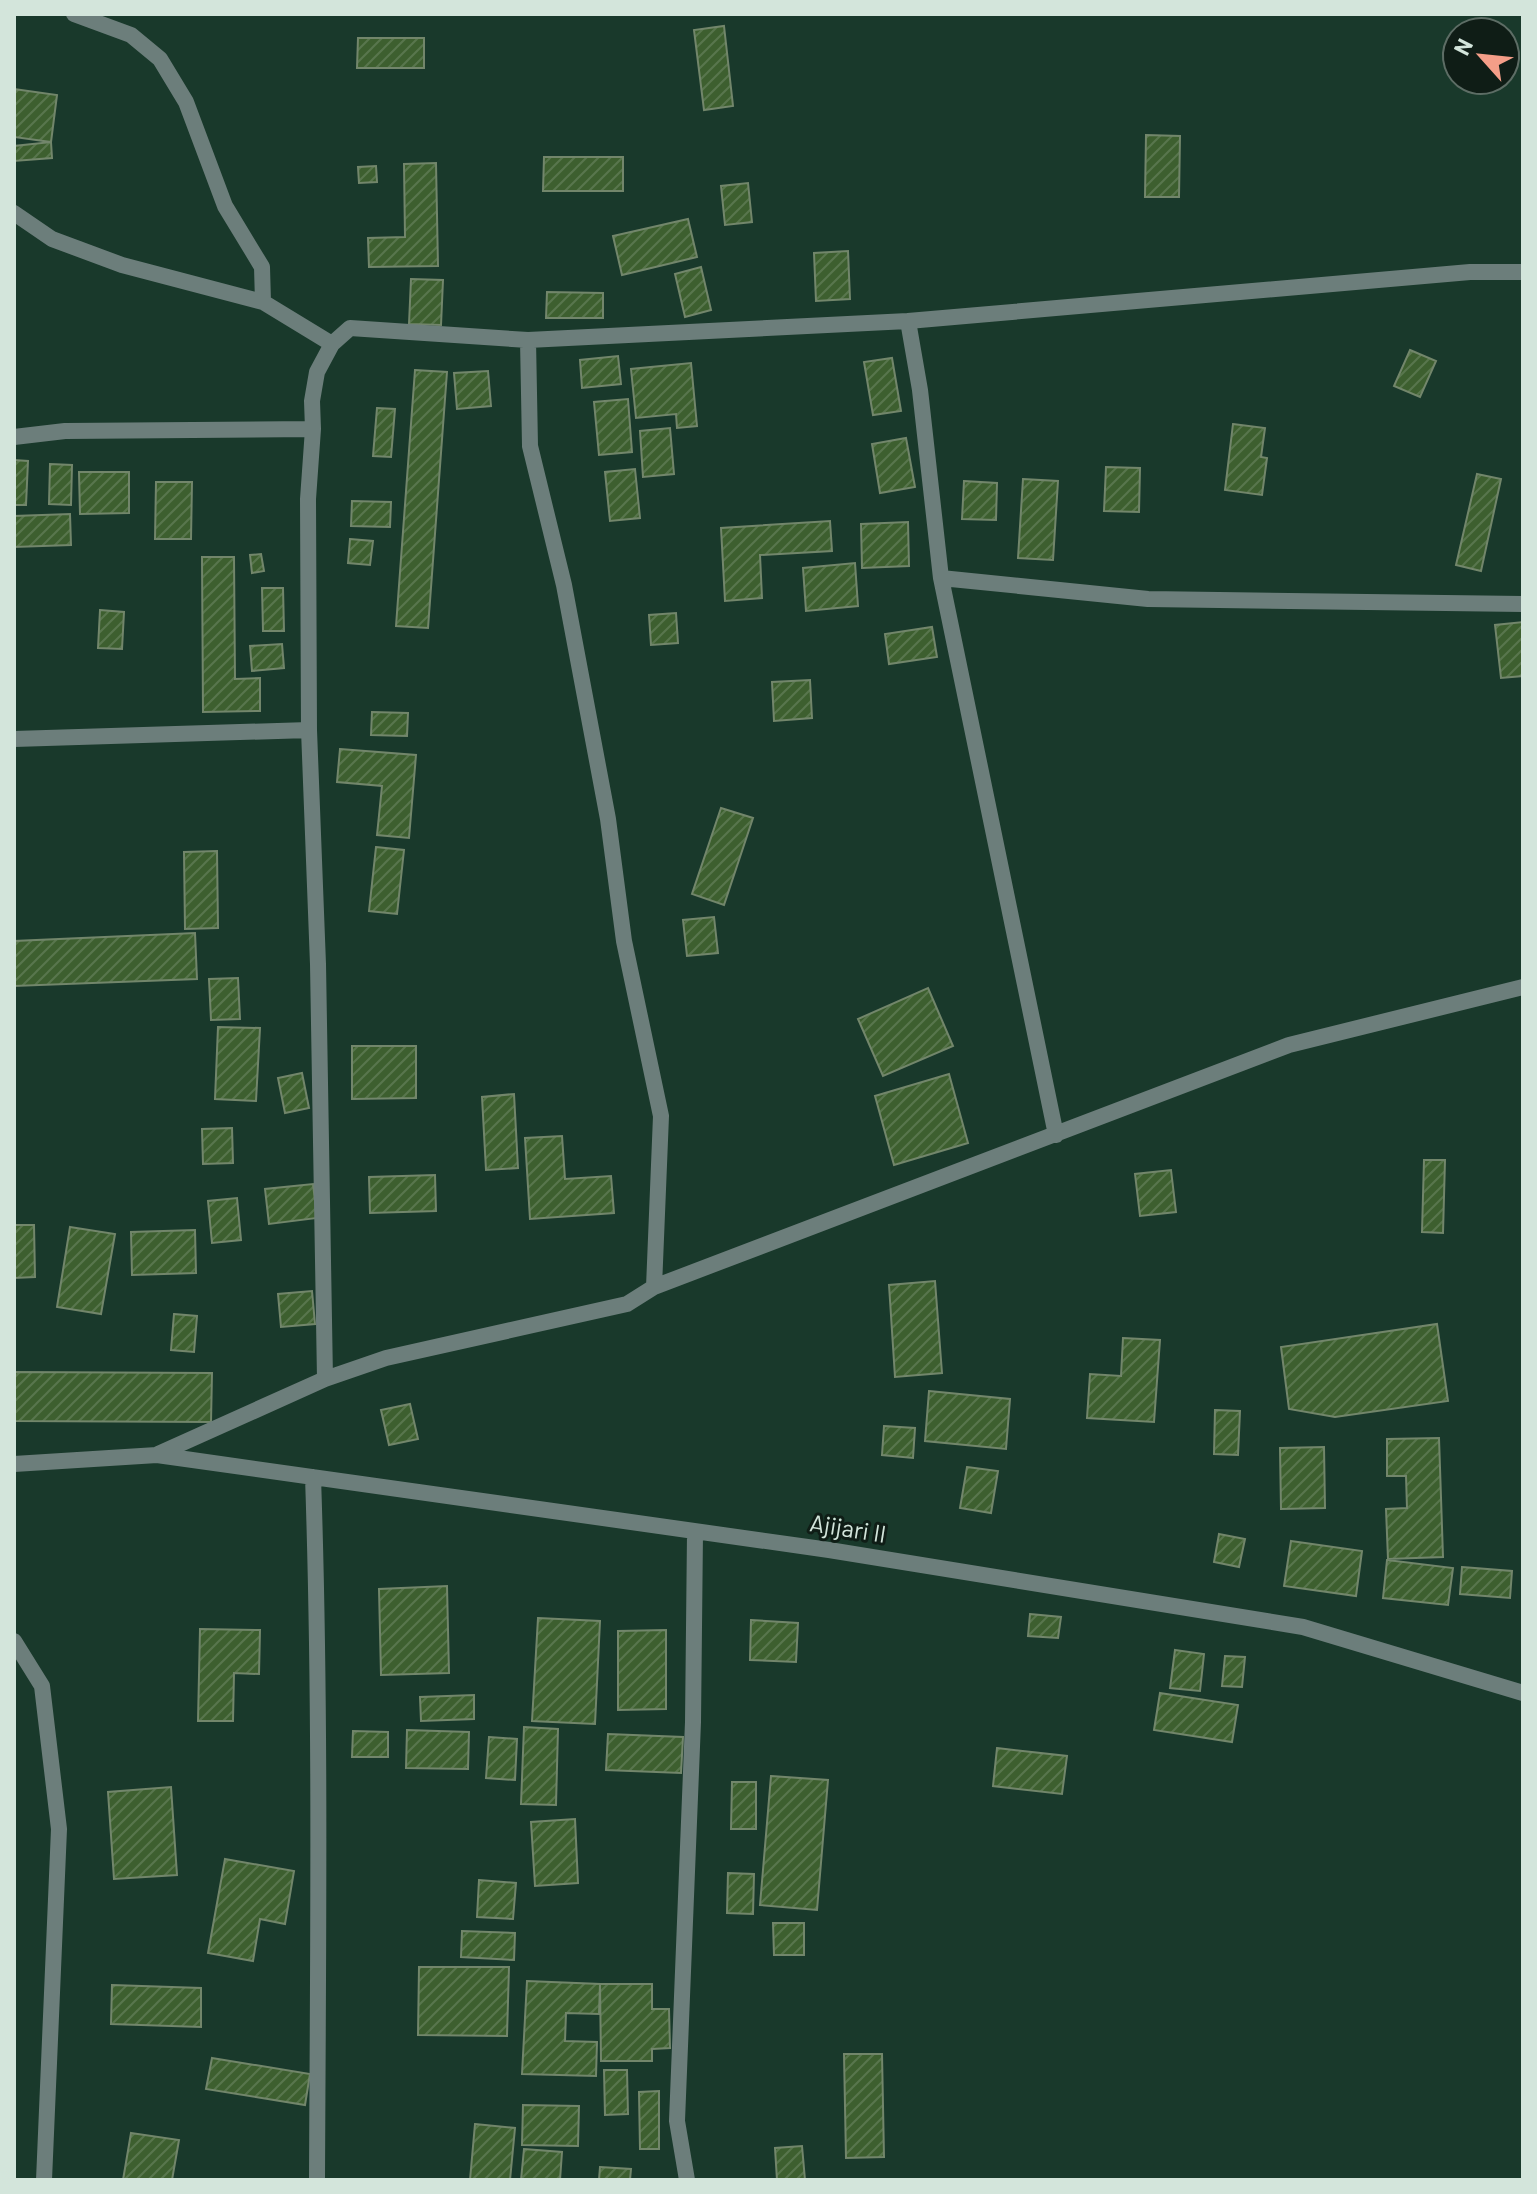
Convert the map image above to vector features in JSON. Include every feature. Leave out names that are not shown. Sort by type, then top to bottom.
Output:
[{"type":"street","points":[[74,14],[131,35],[160,59],[186,102],[225,206],[262,267],[263,302]]},
{"type":"street","points":[[14,213],[52,239],[122,265],[263,302],[332,344]]},
{"type":"street","points":[[325,1379],[318,964],[309,730],[308,499],[312,401],[317,372],[332,344],[350,328],[528,340],[908,321],[1470,272],[1523,272]]},
{"type":"street","points":[[908,321],[920,390],[941,578],[1056,1135]]},
{"type":"street","points":[[528,340],[530,446],[564,585],[608,819],[624,941],[661,1116],[654,1287]]},
{"type":"street","points":[[14,437],[65,431],[313,429]]},
{"type":"street","points":[[941,578],[1148,599],[1523,604]]},
{"type":"street","points":[[14,739],[309,730]]},
{"type":"street","points":[[14,1464],[157,1455],[325,1379],[386,1358],[627,1304],[654,1287],[1289,1045],[1523,987]]},
{"type":"street","name":"Ajijari II","points":[[157,1455],[829,1550],[1303,1627],[1523,1693]]},
{"type":"street","points":[[313,1477],[317,1596],[317,2180]]},
{"type":"street","points":[[687,2180],[677,2121],[693,1722],[695,1533]]},
{"type":"street","points":[[14,1641],[42,1686],[59,1829],[44,2180]]},
{"type":"building","points":[[724,26],[733,106],[704,110],[694,30]]},
{"type":"building","points":[[358,38],[424,38],[424,68],[357,68]]},
{"type":"building","points":[[14,89],[57,95],[51,142],[14,137]]},
{"type":"building","points":[[1146,135],[1180,136],[1179,197],[1145,197]]},
{"type":"building","points":[[51,142],[52,158],[14,161],[14,146]]},
{"type":"building","points":[[544,157],[623,157],[623,191],[543,191]]},
{"type":"building","points":[[436,163],[438,266],[369,267],[368,238],[405,237],[404,164]]},
{"type":"building","points":[[376,166],[377,182],[359,183],[358,167]]},
{"type":"building","points":[[748,183],[752,222],[725,225],[721,186]]},
{"type":"building","points":[[688,219],[697,257],[622,275],[613,236]]},
{"type":"building","points":[[848,251],[850,299],[816,301],[814,253]]},
{"type":"building","points":[[701,267],[711,310],[685,317],[675,274]]},
{"type":"building","points":[[411,279],[443,280],[441,325],[409,324]]},
{"type":"building","points":[[547,292],[603,293],[603,318],[546,318]]},
{"type":"building","points":[[1410,350],[1436,361],[1420,397],[1394,386]]},
{"type":"building","points":[[618,356],[621,384],[582,388],[580,360]]},
{"type":"building","points":[[892,358],[901,411],[873,415],[864,362]]},
{"type":"building","points":[[691,363],[697,426],[677,428],[676,414],[636,418],[631,369]]},
{"type":"building","points":[[415,370],[447,372],[428,628],[396,626]]},
{"type":"building","points":[[488,371],[491,406],[457,409],[454,373]]},
{"type":"building","points":[[628,399],[632,452],[599,455],[594,402]]},
{"type":"building","points":[[377,408],[395,409],[391,457],[373,456]]},
{"type":"building","points":[[1233,424],[1265,428],[1261,457],[1267,458],[1262,495],[1225,490]]},
{"type":"building","points":[[670,428],[674,474],[643,477],[640,431]]},
{"type":"building","points":[[906,438],[915,487],[880,493],[872,444]]},
{"type":"building","points":[[14,460],[28,461],[26,505],[14,505]]},
{"type":"building","points":[[50,464],[72,465],[71,505],[49,504]]},
{"type":"building","points":[[1106,467],[1140,468],[1139,512],[1104,511]]},
{"type":"building","points":[[635,469],[640,518],[610,521],[605,472]]},
{"type":"building","points":[[79,472],[129,472],[129,513],[80,514]]},
{"type":"building","points":[[1477,474],[1501,479],[1481,571],[1456,565]]},
{"type":"building","points":[[1023,479],[1058,481],[1053,560],[1018,558]]},
{"type":"building","points":[[964,481],[997,483],[996,520],[962,519]]},
{"type":"building","points":[[156,482],[192,482],[191,539],[155,539]]},
{"type":"building","points":[[352,501],[391,502],[390,527],[351,526]]},
{"type":"building","points":[[70,514],[71,545],[14,547],[14,516]]},
{"type":"building","points":[[830,521],[832,551],[760,555],[762,598],[725,601],[721,528]]},
{"type":"building","points":[[908,522],[909,566],[862,568],[861,524]]},
{"type":"building","points":[[350,539],[373,541],[370,565],[348,563]]},
{"type":"building","points":[[261,554],[264,571],[252,573],[250,555]]},
{"type":"building","points":[[202,557],[234,557],[235,679],[260,678],[260,711],[203,712]]},
{"type":"building","points":[[855,563],[858,606],[806,611],[803,568]]},
{"type":"building","points":[[262,588],[283,588],[284,631],[263,631]]},
{"type":"building","points":[[100,610],[124,612],[122,649],[98,648]]},
{"type":"building","points":[[676,613],[678,643],[651,645],[649,615]]},
{"type":"building","points":[[1523,622],[1523,676],[1501,678],[1495,625]]},
{"type":"building","points":[[932,627],[937,657],[889,664],[885,634]]},
{"type":"building","points":[[282,644],[284,668],[252,671],[250,646]]},
{"type":"building","points":[[810,680],[812,718],[774,721],[772,682]]},
{"type":"building","points":[[372,712],[408,713],[407,736],[371,735]]},
{"type":"building","points":[[340,749],[416,755],[409,838],[377,835],[382,786],[337,782]]},
{"type":"building","points":[[721,808],[753,818],[724,905],[692,894]]},
{"type":"building","points":[[376,847],[404,850],[397,914],[369,911]]},
{"type":"building","points":[[217,851],[218,928],[185,929],[184,852]]},
{"type":"building","points":[[714,917],[718,953],[687,956],[683,920]]},
{"type":"building","points":[[195,933],[197,979],[14,986],[14,941]]},
{"type":"building","points":[[238,978],[240,1019],[211,1020],[209,979]]},
{"type":"building","points":[[928,988],[953,1046],[883,1076],[858,1019]]},
{"type":"building","points":[[218,1027],[260,1028],[256,1101],[215,1099]]},
{"type":"building","points":[[352,1046],[416,1046],[416,1098],[352,1099]]},
{"type":"building","points":[[302,1073],[309,1108],[285,1113],[278,1078]]},
{"type":"building","points":[[949,1074],[968,1143],[894,1165],[875,1096]]},
{"type":"building","points":[[514,1094],[518,1168],[486,1170],[482,1097]]},
{"type":"building","points":[[232,1128],[233,1163],[203,1164],[202,1129]]},
{"type":"building","points":[[562,1136],[565,1179],[611,1176],[614,1213],[530,1219],[525,1138]]},
{"type":"building","points":[[1424,1160],[1445,1160],[1443,1233],[1422,1232]]},
{"type":"building","points":[[1171,1170],[1176,1212],[1140,1216],[1135,1174]]},
{"type":"building","points":[[435,1175],[436,1211],[370,1213],[369,1177]]},
{"type":"building","points":[[313,1184],[317,1218],[269,1224],[265,1189]]},
{"type":"building","points":[[237,1198],[241,1240],[212,1243],[208,1201]]},
{"type":"building","points":[[14,1225],[34,1225],[35,1277],[14,1278]]},
{"type":"building","points":[[70,1227],[115,1234],[101,1314],[57,1307]]},
{"type":"building","points":[[195,1230],[196,1273],[132,1275],[131,1232]]},
{"type":"building","points":[[935,1281],[942,1373],[895,1377],[889,1285]]},
{"type":"building","points":[[312,1291],[315,1324],[281,1327],[278,1294]]},
{"type":"building","points":[[174,1314],[197,1316],[194,1352],[171,1350]]},
{"type":"building","points":[[1437,1324],[1448,1401],[1335,1417],[1289,1409],[1281,1347]]},
{"type":"building","points":[[1123,1338],[1160,1340],[1154,1422],[1087,1418],[1090,1374],[1121,1376]]},
{"type":"building","points":[[14,1372],[212,1373],[211,1422],[14,1421]]},
{"type":"building","points":[[929,1391],[1010,1399],[1006,1449],[925,1441]]},
{"type":"building","points":[[410,1404],[418,1439],[389,1445],[381,1410]]},
{"type":"building","points":[[1215,1410],[1240,1411],[1238,1455],[1214,1454]]},
{"type":"building","points":[[884,1426],[915,1428],[913,1458],[882,1455]]},
{"type":"building","points":[[1439,1438],[1443,1557],[1388,1559],[1386,1509],[1407,1508],[1406,1476],[1387,1476],[1387,1439]]},
{"type":"building","points":[[1324,1447],[1325,1508],[1281,1509],[1280,1448]]},
{"type":"building","points":[[967,1467],[998,1471],[991,1513],[960,1508]]},
{"type":"building","points":[[1219,1534],[1245,1539],[1239,1567],[1214,1562]]},
{"type":"building","points":[[1291,1541],[1362,1551],[1356,1596],[1284,1586]]},
{"type":"building","points":[[1387,1560],[1453,1568],[1448,1605],[1383,1598]]},
{"type":"building","points":[[1462,1567],[1512,1571],[1510,1598],[1460,1594]]},
{"type":"building","points":[[447,1586],[449,1673],[381,1675],[379,1589]]},
{"type":"building","points":[[1030,1614],[1061,1617],[1058,1638],[1028,1636]]},
{"type":"building","points":[[538,1618],[600,1621],[595,1724],[532,1721]]},
{"type":"building","points":[[751,1620],[798,1623],[796,1662],[750,1660]]},
{"type":"building","points":[[200,1629],[260,1630],[259,1674],[234,1673],[233,1721],[198,1721]]},
{"type":"building","points":[[666,1630],[666,1709],[618,1710],[618,1631]]},
{"type":"building","points":[[1175,1650],[1204,1654],[1200,1691],[1170,1688]]},
{"type":"building","points":[[1225,1656],[1245,1657],[1242,1687],[1222,1686]]},
{"type":"building","points":[[1160,1693],[1238,1705],[1232,1742],[1154,1730]]},
{"type":"building","points":[[474,1695],[474,1719],[421,1721],[420,1697]]},
{"type":"building","points":[[524,1727],[558,1729],[556,1805],[521,1804]]},
{"type":"building","points":[[407,1730],[469,1732],[468,1769],[406,1768]]},
{"type":"building","points":[[353,1731],[388,1732],[388,1757],[352,1757]]},
{"type":"building","points":[[608,1734],[683,1737],[681,1773],[606,1770]]},
{"type":"building","points":[[489,1737],[517,1739],[515,1780],[486,1778]]},
{"type":"building","points":[[997,1748],[1067,1756],[1062,1794],[993,1786]]},
{"type":"building","points":[[771,1776],[828,1780],[817,1910],[760,1905]]},
{"type":"building","points":[[732,1782],[756,1782],[756,1829],[731,1829]]},
{"type":"building","points":[[171,1787],[177,1875],[114,1879],[108,1792]]},
{"type":"building","points":[[575,1819],[578,1883],[535,1886],[531,1822]]},
{"type":"building","points":[[225,1859],[294,1871],[285,1924],[260,1919],[253,1961],[208,1953]]},
{"type":"building","points":[[728,1873],[754,1874],[753,1914],[727,1913]]},
{"type":"building","points":[[479,1880],[516,1883],[513,1919],[477,1917]]},
{"type":"building","points":[[773,1923],[804,1923],[804,1955],[774,1955]]},
{"type":"building","points":[[462,1931],[515,1933],[514,1960],[461,1957]]},
{"type":"building","points":[[419,1967],[509,1967],[507,2036],[418,2035]]},
{"type":"building","points":[[527,1981],[600,1984],[599,2014],[566,2013],[565,2041],[597,2042],[596,2076],[522,2074]]},
{"type":"building","points":[[600,1984],[652,1984],[652,2009],[669,2009],[670,2048],[652,2049],[652,2061],[601,2061]]},
{"type":"building","points":[[112,1985],[201,1988],[201,2027],[111,2024]]},
{"type":"building","points":[[844,2054],[882,2054],[884,2157],[846,2158]]},
{"type":"building","points":[[212,2058],[310,2074],[305,2105],[206,2089]]},
{"type":"building","points":[[604,2070],[627,2070],[628,2114],[605,2115]]},
{"type":"building","points":[[659,2091],[659,2149],[640,2149],[639,2092]]},
{"type":"building","points":[[523,2105],[579,2106],[578,2146],[522,2145]]},
{"type":"building","points":[[475,2124],[515,2128],[510,2180],[470,2180]]},
{"type":"building","points":[[131,2133],[179,2140],[172,2180],[123,2180]]},
{"type":"building","points":[[802,2146],[805,2180],[777,2180],[775,2148]]},
{"type":"building","points":[[524,2149],[562,2152],[560,2180],[521,2180]]},
{"type":"building","points":[[600,2167],[631,2169],[630,2180],[599,2180]]}]
